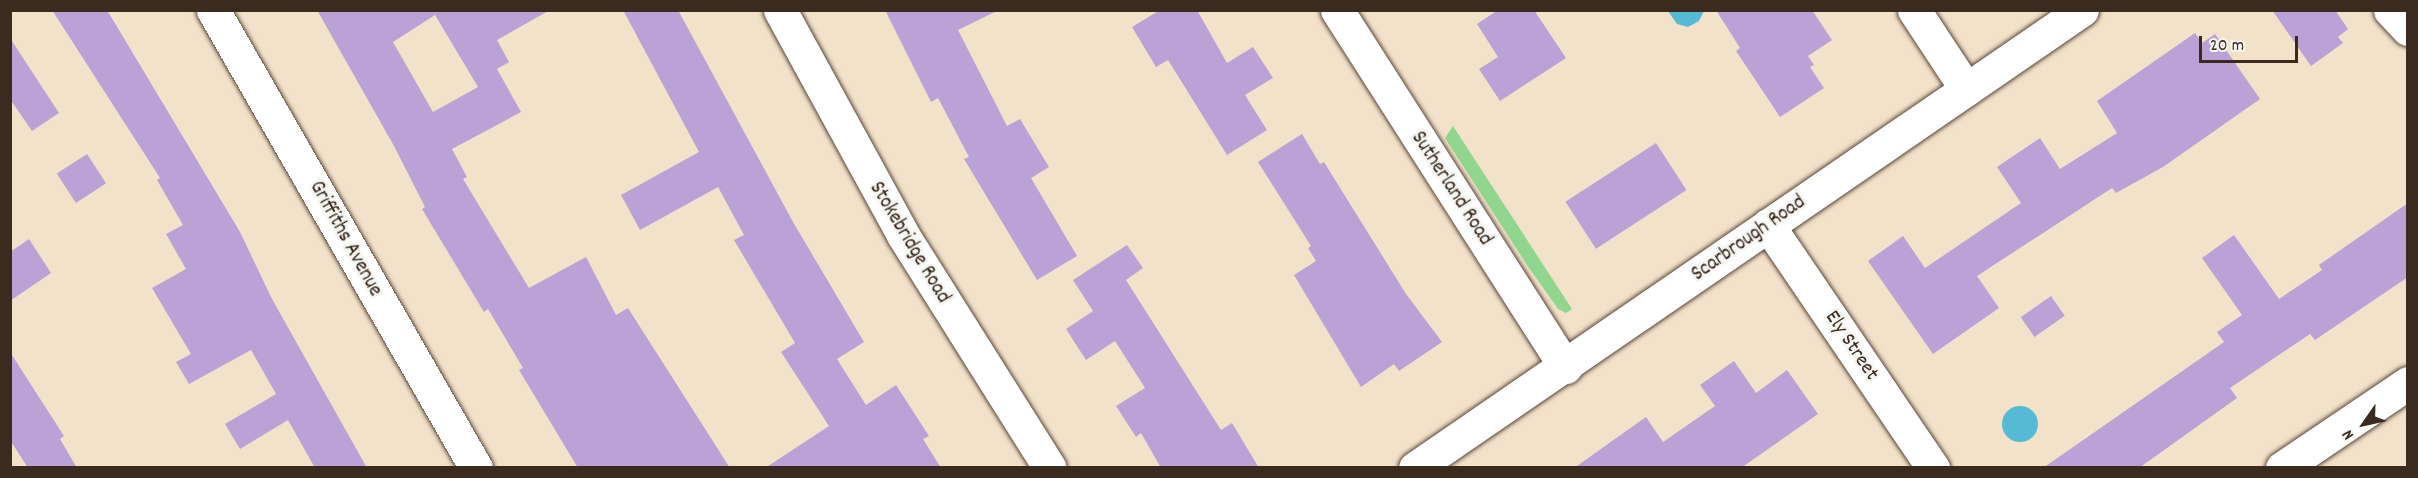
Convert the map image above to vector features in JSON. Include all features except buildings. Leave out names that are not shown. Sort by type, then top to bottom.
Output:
[{"type":"street","name":"Griffiths Avenue","points":[[213,10],[476,468]]},
{"type":"street","name":"Stokebridge Road","points":[[780,10],[903,235],[1050,468]]},
{"type":"street","name":"Sutherland Road","points":[[1337,10],[1565,366]]},
{"type":"street","points":[[1914,10],[1966,89]]},
{"type":"street","name":"Scarbrough Road","points":[[1415,468],[2082,10]]},
{"type":"street","points":[[2390,10],[2408,29]]},
{"type":"street","name":"Ely Street","points":[[1768,225],[1933,468]]},
{"type":"street","points":[[2282,468],[2408,383]]},
{"type":"green space","points":[[1453,126],[1572,309],[1566,313],[1558,309],[1527,265],[1445,138]]},
{"type":"water","points":[[1704,10],[1699,21],[1688,27],[1677,24],[1668,11]]},
{"type":"water","points":[[2020,406],[2033,411],[2038,424],[2033,437],[2020,442],[2007,437],[2002,424],[2007,411]]}]
